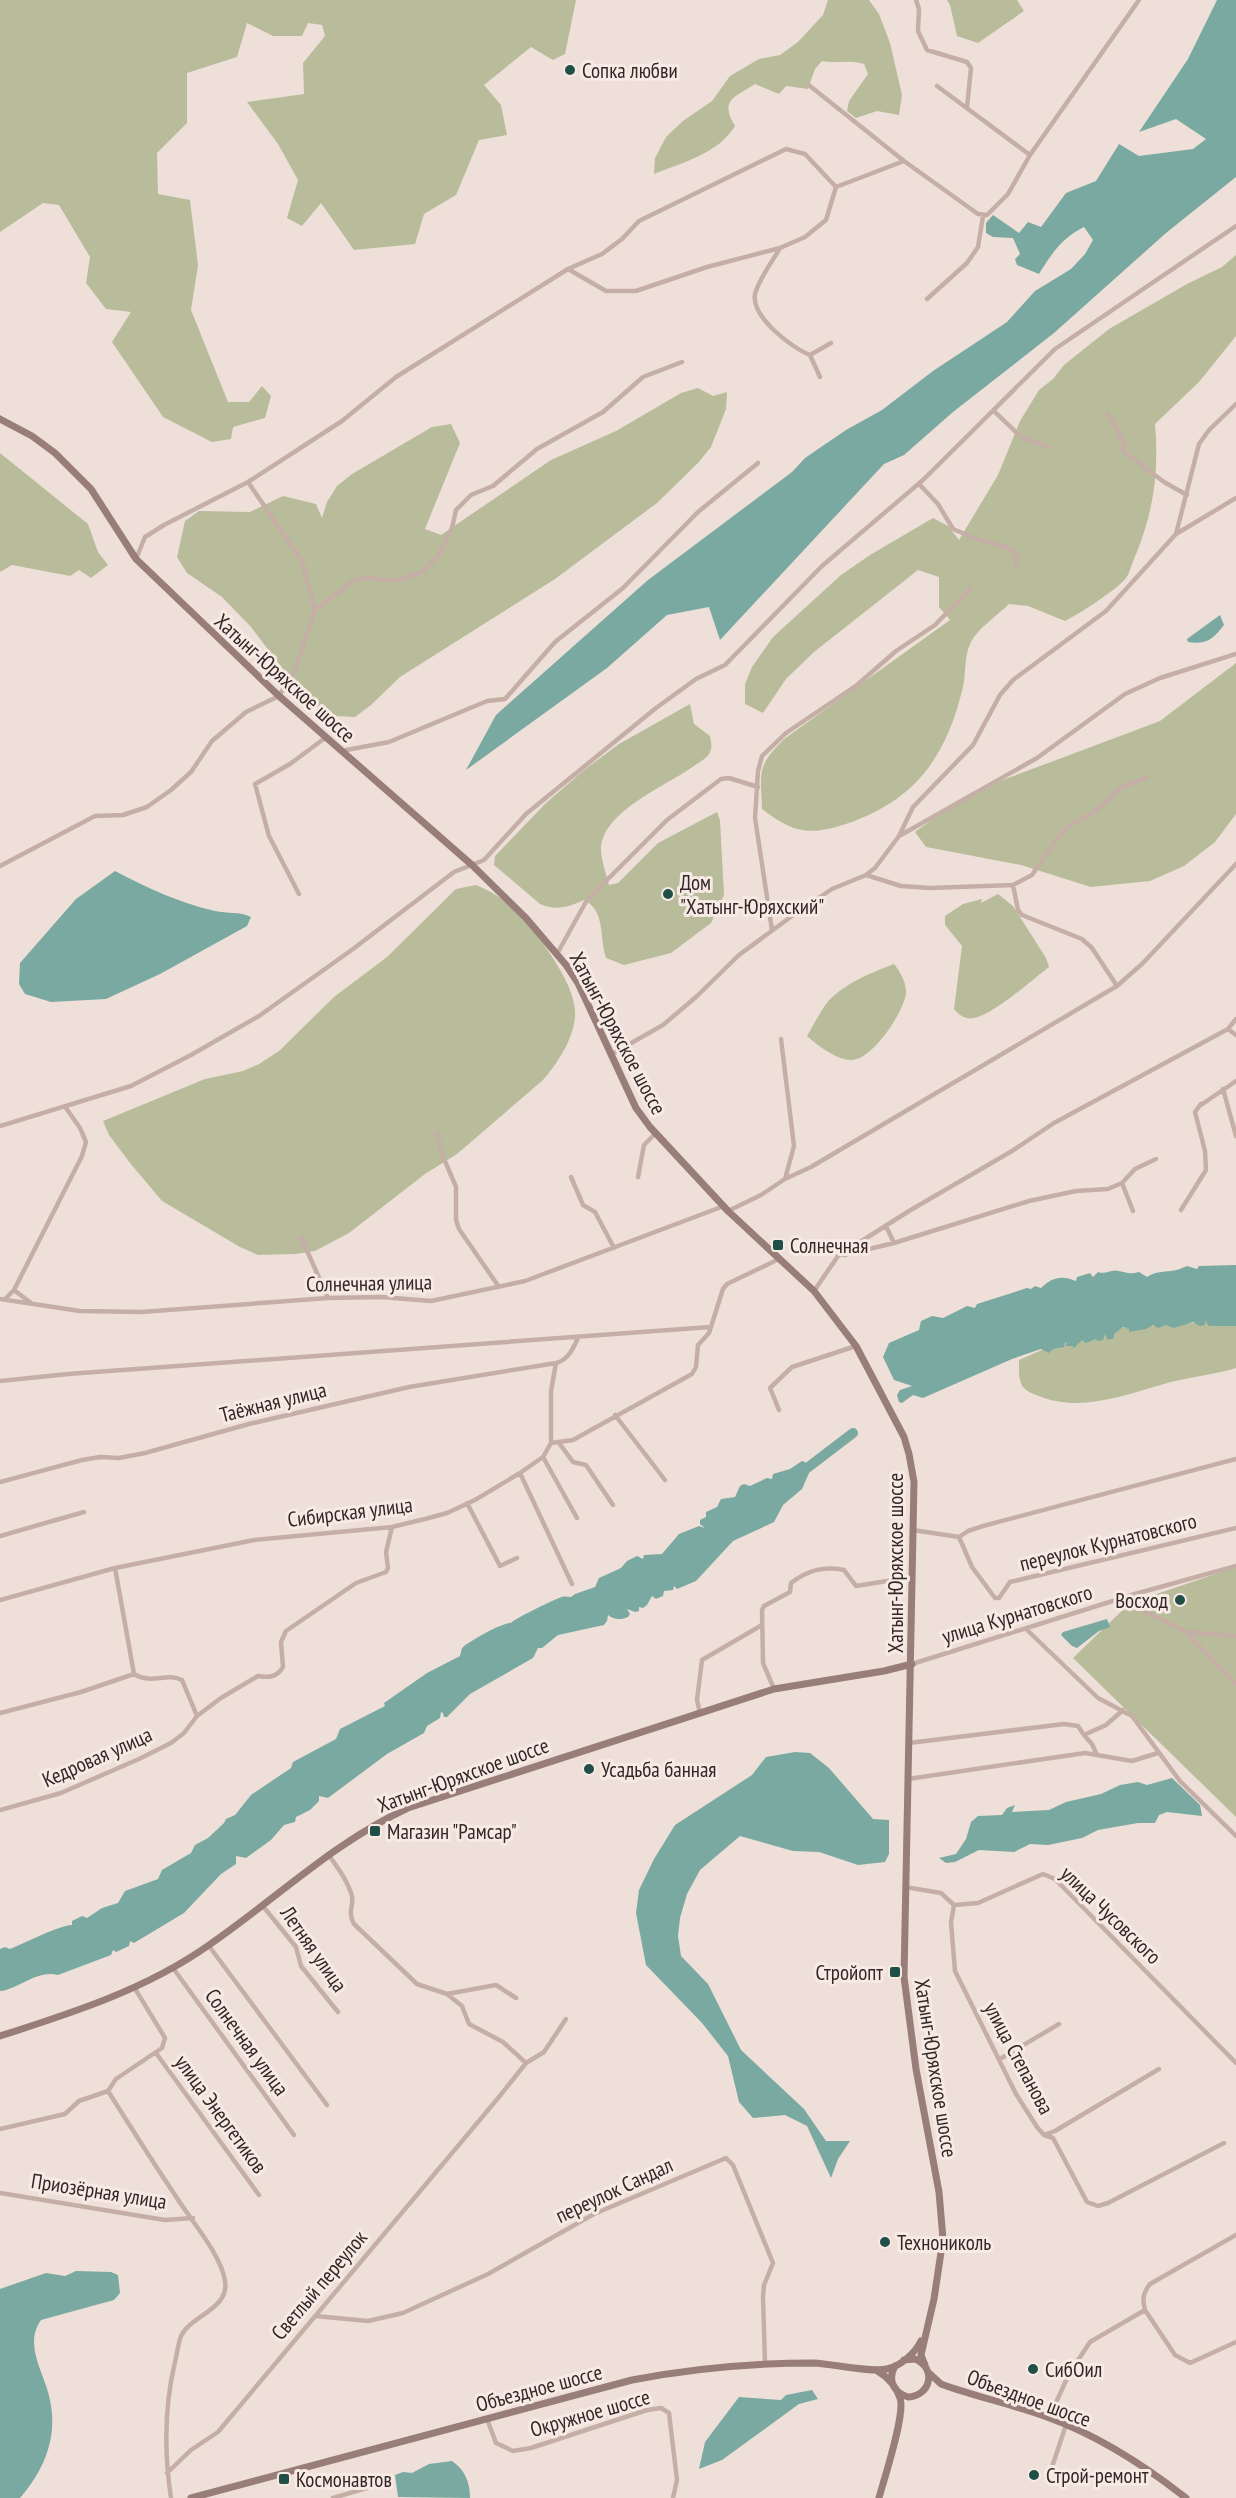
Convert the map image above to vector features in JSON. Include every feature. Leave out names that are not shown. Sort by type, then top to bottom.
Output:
[{"type":"main road","name":"Хатынг-Юряхское шоссе","points":[[0,419],[32,436],[56,453],[92,489],[136,559],[279,696],[472,865],[526,918],[578,983],[636,1108],[655,1134],[726,1208],[814,1291],[856,1346],[904,1437],[914,1482],[912,1664],[903,1966],[906,2009],[942,2214],[941,2258],[921,2355],[925,2365]]},
{"type":"main road","name":"Хатынг-Юряхское шоссе","points":[[0,2036],[93,2004],[173,1968],[209,1946],[328,1854],[360,1833],[408,1808],[774,1689],[884,1671],[912,1664]]},
{"type":"main road","name":"Хатынг-Юряхское шоссе","points":[[904,2360],[915,2353],[925,2332]]},
{"type":"main road","points":[[879,2498],[901,2414],[908,2401],[923,2392],[930,2379],[925,2365],[915,2359],[904,2360],[897,2364],[892,2371],[891,2380],[894,2388],[908,2397],[923,2392]]},
{"type":"main road","name":"Объездное шоссе","points":[[191,2498],[632,2380],[686,2369],[765,2363],[888,2369],[897,2364]]},
{"type":"main road","points":[[874,2369],[885,2376],[901,2399],[901,2414]]},
{"type":"main road","name":"Объездное шоссе","points":[[929,2373],[941,2384],[1066,2425],[1120,2453],[1186,2498]]},
{"type":"main road","name":"Объездное шоссе","points":[[923,2392],[941,2387],[952,2388]]},
{"type":"street","points":[[916,0],[919,9],[918,31],[927,50],[967,62],[971,68],[967,107]]},
{"type":"street","points":[[983,216],[991,212],[1008,194],[1030,155],[1139,0]]},
{"type":"street","points":[[810,86],[904,161],[983,216]]},
{"type":"street","points":[[937,86],[1030,155]]},
{"type":"street","points":[[136,559],[145,537],[248,482],[342,421],[396,376],[568,269],[602,254],[622,239],[639,221],[786,149],[805,154],[836,187]]},
{"type":"street","points":[[836,187],[904,161]]},
{"type":"street","points":[[568,269],[606,291],[636,291],[717,264],[780,248],[805,237],[825,220],[836,187]]},
{"type":"street","points":[[927,299],[966,263],[978,247],[983,216]]},
{"type":"street","points":[[0,1126],[36,1114],[66,1108],[131,1086],[191,1055],[259,1016],[353,949],[454,872],[484,860],[526,813],[696,678],[725,665],[822,566],[919,484],[1055,349],[1236,226]]},
{"type":"street","points":[[780,248],[756,292],[755,302],[783,341],[810,356],[820,377]]},
{"type":"street","points":[[810,356],[831,342]]},
{"type":"street","points":[[315,610],[355,580],[369,578],[394,581],[422,572],[440,555],[452,528],[456,510],[471,495],[493,486],[537,449],[603,412],[643,377],[682,362]]},
{"type":"street","points":[[1176,534],[1199,444],[1209,430],[1236,405]]},
{"type":"street","points":[[994,411],[1021,437],[1049,447]]},
{"type":"street","points":[[1108,414],[1125,445],[1123,452],[1164,482],[1187,495]]},
{"type":"street","points":[[341,751],[389,742],[487,701],[505,699],[555,642],[623,588],[698,512],[758,463]]},
{"type":"street","points":[[0,866],[95,816],[123,815],[147,807],[171,790],[190,772],[212,741],[246,712],[279,696],[295,670],[315,610],[302,561],[248,482]]},
{"type":"street","points":[[919,484],[938,504],[953,529],[979,540],[1010,548],[1016,554],[1016,567]]},
{"type":"street","points":[[610,1055],[663,1025],[739,955],[772,930],[832,889],[866,875],[882,860],[899,836],[907,816],[921,797],[973,745],[989,713],[1007,687],[1106,611],[1176,534],[1236,498]]},
{"type":"street","points":[[772,930],[756,825],[759,764],[762,756],[776,741],[857,685],[896,651],[929,630],[971,588]]},
{"type":"street","points":[[899,836],[1037,758],[1125,694],[1160,678],[1236,654]]},
{"type":"street","points":[[299,894],[269,836],[255,784],[290,764],[326,738]]},
{"type":"street","points":[[557,954],[586,900],[667,820],[721,780],[729,778],[758,787]]},
{"type":"street","points":[[866,875],[901,886],[930,888],[1013,885],[1032,875],[1059,836],[1071,824],[1093,813],[1124,786],[1146,778]]},
{"type":"street","name":"Солнечная улица","points":[[2,1299],[80,1311],[141,1312],[328,1298],[381,1297],[431,1301],[525,1281],[761,1195],[785,1179],[811,1167],[1117,986],[1143,963],[1236,864]]},
{"type":"street","points":[[1013,885],[1018,910],[1022,915],[1082,939],[1092,948],[1117,986]]},
{"type":"street","points":[[814,1291],[838,1256],[1012,1151],[1054,1123],[1228,1029],[1236,1019]]},
{"type":"street","points":[[1228,1029],[1236,1035]]},
{"type":"street","points":[[782,1039],[794,1146],[785,1179]]},
{"type":"street","points":[[1181,1210],[1206,1170],[1205,1151],[1195,1112],[1236,1081]]},
{"type":"street","points":[[1223,1089],[1236,1133]]},
{"type":"street","points":[[2,1299],[14,1290],[82,1156],[86,1142],[80,1128],[66,1108]]},
{"type":"street","points":[[437,1133],[442,1154],[456,1187],[456,1220],[459,1229],[499,1287]]},
{"type":"street","points":[[638,1176],[644,1145],[655,1134]]},
{"type":"street","points":[[838,1256],[894,1243],[1029,1201],[1076,1191],[1108,1189],[1122,1183],[1135,1169],[1156,1160]]},
{"type":"street","points":[[571,1177],[584,1205],[595,1212],[614,1248]]},
{"type":"street","points":[[1122,1183],[1133,1211]]},
{"type":"street","points":[[886,1226],[894,1243]]},
{"type":"street","points":[[301,1237],[328,1298]]},
{"type":"street","points":[[578,1338],[571,1352],[563,1361],[556,1363],[551,1391],[551,1443],[573,1440],[692,1374],[696,1367],[698,1344],[709,1333],[719,1296],[728,1284],[779,1259]]},
{"type":"street","points":[[14,1290],[33,1305]]},
{"type":"street","points":[[0,1381],[224,1362],[710,1327]]},
{"type":"street","points":[[779,1410],[770,1388],[792,1367],[856,1346]]},
{"type":"street","name":"Таёжная улица","points":[[0,1482],[100,1456],[119,1458],[145,1453],[249,1424],[409,1387],[556,1363]]},
{"type":"street","points":[[615,1415],[665,1480]]},
{"type":"street","name":"Сибирская улица","points":[[0,1600],[115,1568],[254,1540],[392,1527],[447,1513],[520,1473],[543,1457],[551,1443]]},
{"type":"street","points":[[559,1443],[573,1462],[586,1465],[613,1505]]},
{"type":"street","points":[[543,1457],[577,1518]]},
{"type":"street","points":[[913,1530],[959,1537],[983,1526],[1236,1459]]},
{"type":"street","points":[[520,1473],[572,1584]]},
{"type":"street","points":[[467,1503],[500,1566],[517,1558]]},
{"type":"street","points":[[0,1536],[84,1512]]},
{"type":"street","name":"Кедровая улица","points":[[0,1810],[61,1793],[139,1759],[171,1743],[184,1733],[197,1716],[258,1676],[276,1675],[283,1667],[280,1642],[286,1631],[356,1583],[386,1572],[388,1568],[386,1552],[392,1527]]},
{"type":"street","name":"переулок Курнатовского","points":[[959,1537],[972,1567],[995,1598],[999,1598],[1010,1582],[1236,1528]]},
{"type":"street","name":"улица Курнатовского","points":[[912,1664],[1135,1594],[1236,1566]]},
{"type":"street","points":[[774,1689],[763,1663],[764,1606],[790,1592],[791,1583],[804,1573],[828,1567],[844,1570],[856,1586],[912,1577]]},
{"type":"street","points":[[115,1568],[134,1674],[143,1680],[172,1678],[182,1680],[197,1716]]},
{"type":"street","points":[[1135,1594],[1144,1611],[1186,1632],[1236,1684]]},
{"type":"street","points":[[700,1713],[697,1700],[702,1660],[762,1625]]},
{"type":"street","points":[[1026,1629],[1098,1698],[1132,1716],[1180,1781],[1236,1836]]},
{"type":"street","points":[[1186,1632],[1236,1636]]},
{"type":"street","points":[[0,1713],[81,1692],[134,1674]]},
{"type":"street","points":[[1084,1735],[1106,1725],[1123,1710]]},
{"type":"street","points":[[909,1743],[1064,1724],[1078,1726],[1096,1753]]},
{"type":"street","points":[[908,1779],[1085,1753],[1096,1753],[1132,1761],[1158,1753]]},
{"type":"street","points":[[328,1854],[351,1892],[353,1900],[350,1916],[354,1924],[417,1984],[447,1994],[462,2006],[469,2024],[503,2042],[526,2063]]},
{"type":"street","name":"улица Чусовского","points":[[954,1905],[978,1903],[1043,1874],[1054,1879],[1236,2063]]},
{"type":"street","points":[[905,1887],[941,1893],[954,1905]]},
{"type":"street","name":"Летняя улица","points":[[262,1905],[296,1947],[301,1966],[338,2012]]},
{"type":"street","name":"улица Степанова","points":[[954,1905],[951,1922],[955,1971],[1016,2094],[1044,2135],[1053,2138],[1088,2202],[1098,2206],[1224,2143]]},
{"type":"street","name":"Солнечная улица","points":[[209,1946],[327,2105]]},
{"type":"street","name":"Солнечная улица","points":[[173,1968],[294,2135]]},
{"type":"street","points":[[447,1994],[496,1985],[516,1998]]},
{"type":"street","points":[[0,2129],[65,2114],[79,2101],[108,2091],[116,2079],[162,2048],[165,2038],[134,1987]]},
{"type":"street","name":"Светлый переулок","points":[[167,2473],[191,2450],[218,2432],[526,2063],[544,2052],[566,2019]]},
{"type":"street","points":[[1000,2059],[1059,2024]]},
{"type":"street","name":"улица Энергетиков","points":[[156,2053],[259,2195]]},
{"type":"street","points":[[1044,2135],[1159,2069]]},
{"type":"street","points":[[108,2091],[176,2198],[193,2218],[220,2266],[226,2283],[222,2296],[211,2310],[187,2328],[181,2336],[170,2380],[166,2414],[167,2473],[171,2498]]},
{"type":"street","name":"переулок Сандал","points":[[315,2316],[368,2321],[403,2313],[488,2274],[594,2214],[726,2158],[733,2166],[773,2263],[764,2285],[763,2297],[765,2363]]},
{"type":"street","name":"Приозёрная улица","points":[[0,2193],[165,2220],[193,2218]]},
{"type":"street","points":[[1236,2235],[1150,2284],[1144,2292],[1143,2301],[1145,2310],[1175,2355],[1181,2360],[1190,2363],[1236,2342]]},
{"type":"street","points":[[1048,2418],[1069,2374],[1090,2342],[1145,2310]]},
{"type":"street","name":"Окружное шоссе","points":[[487,2419],[496,2443],[513,2451],[531,2448],[647,2410],[661,2408],[669,2413],[677,2480],[673,2498]]},
{"type":"street","points":[[1053,2464],[1066,2425]]},
{"type":"street","points":[[333,2498],[377,2485]]},
{"type":"green space","points":[[0,0],[576,0],[565,54],[553,60],[531,47],[484,85],[501,105],[507,135],[479,140],[456,195],[424,214],[415,244],[354,250],[321,203],[302,226],[287,218],[298,180],[278,144],[247,102],[304,94],[303,63],[325,36],[322,25],[308,23],[302,36],[273,36],[247,23],[237,57],[187,73],[187,123],[157,153],[158,194],[190,200],[198,265],[191,310],[228,402],[249,402],[262,386],[271,396],[265,418],[233,427],[231,439],[212,442],[163,417],[112,342],[131,312],[106,309],[86,283],[90,257],[59,205],[43,203],[0,232]]},
{"type":"green space","points":[[828,0],[869,0],[879,14],[890,43],[902,95],[899,115],[877,111],[856,118],[847,111],[849,101],[868,74],[864,64],[822,61],[815,69],[808,89],[786,86],[779,94],[755,84],[741,92],[729,105],[730,117],[735,126],[728,136],[699,156],[654,174],[655,158],[666,137],[683,121],[712,101],[730,76],[759,59],[780,55],[798,42],[823,15]]},
{"type":"green space","points":[[947,0],[1017,0],[1024,11],[978,43],[957,36]]},
{"type":"green space","points":[[1236,255],[1236,336],[1199,382],[1155,424],[1156,473],[1148,520],[1129,572],[1122,583],[1065,621],[1028,606],[1009,604],[983,627],[971,642],[955,715],[936,757],[908,790],[890,803],[846,824],[811,831],[783,823],[762,809],[762,770],[764,763],[775,748],[784,739],[950,620],[939,607],[939,577],[918,570],[814,652],[786,679],[763,713],[745,704],[745,684],[752,667],[773,637],[841,575],[933,518],[948,526],[959,540],[998,475],[1020,421],[1039,390],[1053,379],[1064,365],[1109,329],[1187,284],[1222,267]]},
{"type":"green space","points":[[698,388],[713,396],[727,392],[726,409],[711,447],[657,503],[555,579],[400,677],[355,717],[335,716],[317,708],[302,694],[251,627],[222,597],[187,573],[177,557],[185,521],[199,511],[250,512],[283,496],[316,504],[322,518],[327,502],[337,486],[352,474],[432,427],[451,424],[460,443],[425,529],[441,535],[551,460],[616,431],[681,393]]},
{"type":"green space","points":[[0,453],[88,524],[98,552],[108,565],[91,578],[79,570],[70,576],[12,565],[0,572]]},
{"type":"green space","points":[[1236,663],[1236,814],[1215,842],[1184,866],[1150,881],[1091,887],[1021,865],[926,847],[915,832],[962,798],[995,783],[1160,721]]},
{"type":"green space","points":[[690,704],[694,724],[710,736],[709,754],[699,763],[637,801],[612,823],[604,835],[601,848],[602,857],[609,885],[618,883],[658,843],[717,812],[720,820],[724,895],[711,923],[671,953],[624,965],[606,958],[601,925],[591,905],[584,900],[562,907],[540,904],[494,865],[495,856],[546,803],[584,770],[619,744]]},
{"type":"green space","points":[[476,885],[507,904],[533,931],[557,964],[572,996],[575,1019],[570,1038],[555,1065],[543,1080],[457,1154],[425,1174],[349,1233],[315,1251],[258,1255],[240,1247],[162,1201],[109,1135],[103,1121],[205,1079],[243,1071],[259,1064],[279,1051],[334,997],[387,957],[456,889]]},
{"type":"green space","points":[[998,894],[1013,906],[1046,958],[1049,967],[991,1011],[974,1018],[965,1018],[954,1009],[962,946],[945,925],[945,916],[963,904],[982,899],[981,903]]},
{"type":"green space","points":[[894,964],[905,986],[904,1002],[886,1034],[869,1052],[860,1058],[846,1060],[828,1052],[807,1036],[826,1004],[840,991],[857,980]]},
{"type":"green space","points":[[1236,1320],[1236,1368],[1086,1403],[1055,1401],[1039,1396],[1026,1390],[1020,1381],[1019,1360],[1087,1330]]},
{"type":"green space","points":[[1236,1567],[1236,1817],[1073,1658],[1130,1603]]},
{"type":"water","points":[[1217,0],[1236,0],[1236,177],[1166,233],[1054,333],[953,412],[904,455],[884,464],[720,640],[709,607],[667,615],[607,668],[466,770],[496,715],[648,580],[792,472],[805,458],[846,430],[882,410],[933,371],[1007,322],[1035,291],[1071,269],[1085,254],[1093,240],[1084,227],[1077,231],[1058,247],[1039,274],[1017,265],[1015,259],[1020,254],[1013,238],[993,237],[986,233],[986,223],[993,215],[1019,233],[1028,222],[1041,227],[1066,193],[1096,181],[1119,144],[1139,156],[1193,149],[1206,139],[1176,119],[1139,132],[1188,59]]},
{"type":"water","points":[[1220,615],[1224,625],[1213,637],[1200,643],[1188,642],[1187,639]]},
{"type":"water","points":[[115,871],[189,904],[251,917],[247,926],[160,974],[106,999],[51,1002],[25,994],[19,984],[20,963],[76,899]]},
{"type":"water","points":[[1236,1265],[1236,1326],[1209,1326],[1205,1321],[1205,1325],[1200,1326],[1193,1322],[1174,1328],[1166,1325],[1158,1328],[1153,1325],[1146,1329],[1129,1332],[1129,1329],[1123,1327],[1114,1334],[1114,1338],[1108,1340],[1105,1334],[1103,1340],[1096,1339],[1086,1343],[1082,1340],[1073,1349],[1073,1346],[1066,1346],[1065,1342],[1064,1347],[1053,1349],[1049,1353],[1041,1349],[1012,1359],[923,1398],[913,1395],[902,1403],[899,1402],[897,1395],[900,1390],[912,1386],[894,1380],[883,1357],[889,1343],[919,1330],[921,1321],[932,1316],[943,1318],[967,1306],[975,1308],[977,1304],[1027,1288],[1031,1289],[1035,1286],[1041,1288],[1057,1278],[1076,1281],[1077,1277],[1090,1273],[1093,1277],[1098,1272],[1115,1271],[1139,1272],[1147,1277],[1187,1266],[1197,1269],[1199,1266]]},
{"type":"water","points":[[802,1461],[805,1462],[809,1473],[802,1489],[783,1505],[774,1522],[733,1541],[696,1581],[677,1589],[674,1586],[673,1590],[664,1591],[663,1596],[656,1599],[652,1596],[647,1605],[643,1608],[639,1607],[639,1611],[627,1609],[630,1614],[623,1619],[608,1615],[604,1625],[558,1635],[542,1648],[538,1648],[533,1658],[470,1694],[447,1717],[444,1717],[441,1712],[440,1718],[427,1726],[424,1733],[387,1754],[328,1798],[319,1796],[319,1801],[310,1810],[296,1817],[295,1822],[284,1825],[271,1840],[246,1858],[236,1856],[236,1864],[221,1874],[184,1913],[134,1943],[130,1941],[129,1946],[116,1952],[113,1950],[111,1955],[58,1975],[43,1975],[0,1991],[0,1949],[5,1947],[10,1949],[51,1931],[72,1925],[72,1921],[82,1916],[87,1918],[102,1908],[118,1903],[125,1891],[158,1879],[162,1870],[191,1853],[195,1845],[208,1838],[226,1819],[235,1815],[251,1795],[291,1768],[293,1762],[336,1739],[340,1729],[385,1706],[384,1703],[427,1673],[460,1656],[463,1647],[472,1641],[558,1599],[571,1597],[595,1587],[599,1578],[621,1568],[627,1561],[637,1556],[643,1559],[644,1555],[662,1554],[679,1534],[699,1526],[705,1528],[700,1524],[700,1520],[706,1517],[706,1512],[717,1507],[721,1499],[735,1497],[740,1486],[744,1484],[750,1486],[767,1478],[772,1479],[773,1474],[790,1469]]},
{"type":"water","points":[[1107,1619],[1110,1627],[1099,1631],[1077,1648],[1061,1635],[1063,1632]]},
{"type":"water","points":[[795,1752],[810,1753],[829,1768],[873,1819],[889,1820],[889,1854],[885,1862],[858,1865],[819,1852],[793,1851],[740,1836],[700,1870],[687,1894],[680,1918],[678,1936],[681,1956],[708,1984],[741,2050],[804,2109],[826,2141],[850,2141],[838,2159],[831,2178],[807,2126],[785,2115],[753,2118],[739,2102],[728,2056],[702,2023],[646,1965],[636,1913],[639,1890],[654,1859],[675,1825],[752,1775],[766,1757]]},
{"type":"water","points":[[1172,1778],[1200,1805],[1202,1816],[1167,1812],[1159,1815],[1155,1823],[1138,1823],[1098,1830],[1082,1838],[1048,1845],[1030,1844],[1014,1852],[979,1850],[955,1862],[946,1863],[939,1858],[956,1854],[966,1839],[971,1822],[978,1816],[1002,1815],[1007,1808],[1015,1805],[1012,1812],[1049,1810],[1066,1802],[1101,1794],[1120,1785],[1138,1782],[1147,1785]]},
{"type":"water","points":[[76,2271],[111,2272],[118,2275],[120,2293],[114,2300],[41,2320],[34,2340],[37,2360],[50,2400],[52,2427],[50,2440],[42,2465],[20,2498],[0,2498],[0,2289],[46,2273],[65,2276]]},
{"type":"water","points":[[812,2390],[818,2399],[799,2404],[722,2460],[699,2469],[705,2442],[739,2397],[781,2400],[786,2395]]},
{"type":"water","points":[[452,2461],[466,2477],[470,2498],[398,2497],[395,2475],[403,2472],[412,2473],[429,2464]]},
{"type":"waterway","points":[[798,1475],[853,1433]]},
{"type":"place","name":"Сопка любви","points":[[570,70]]},
{"type":"place","name":"Дом \"Хатынг-Юряхский\"","points":[[668,894]]},
{"type":"place","name":"Солнечная","points":[[778,1245]]},
{"type":"place","name":"Восход","points":[[1180,1600]]},
{"type":"place","name":"Усадьба банная","points":[[589,1769]]},
{"type":"place","name":"Магазин \"Рамсар\"","points":[[375,1831]]},
{"type":"place","name":"Стройопт","points":[[895,1972]]},
{"type":"place","name":"Технониколь","points":[[885,2242]]},
{"type":"place","name":"СибОил","points":[[1033,2369]]},
{"type":"place","name":"Строй-ремонт","points":[[1034,2475]]},
{"type":"place","name":"Космонавтов","points":[[284,2479]]}]
